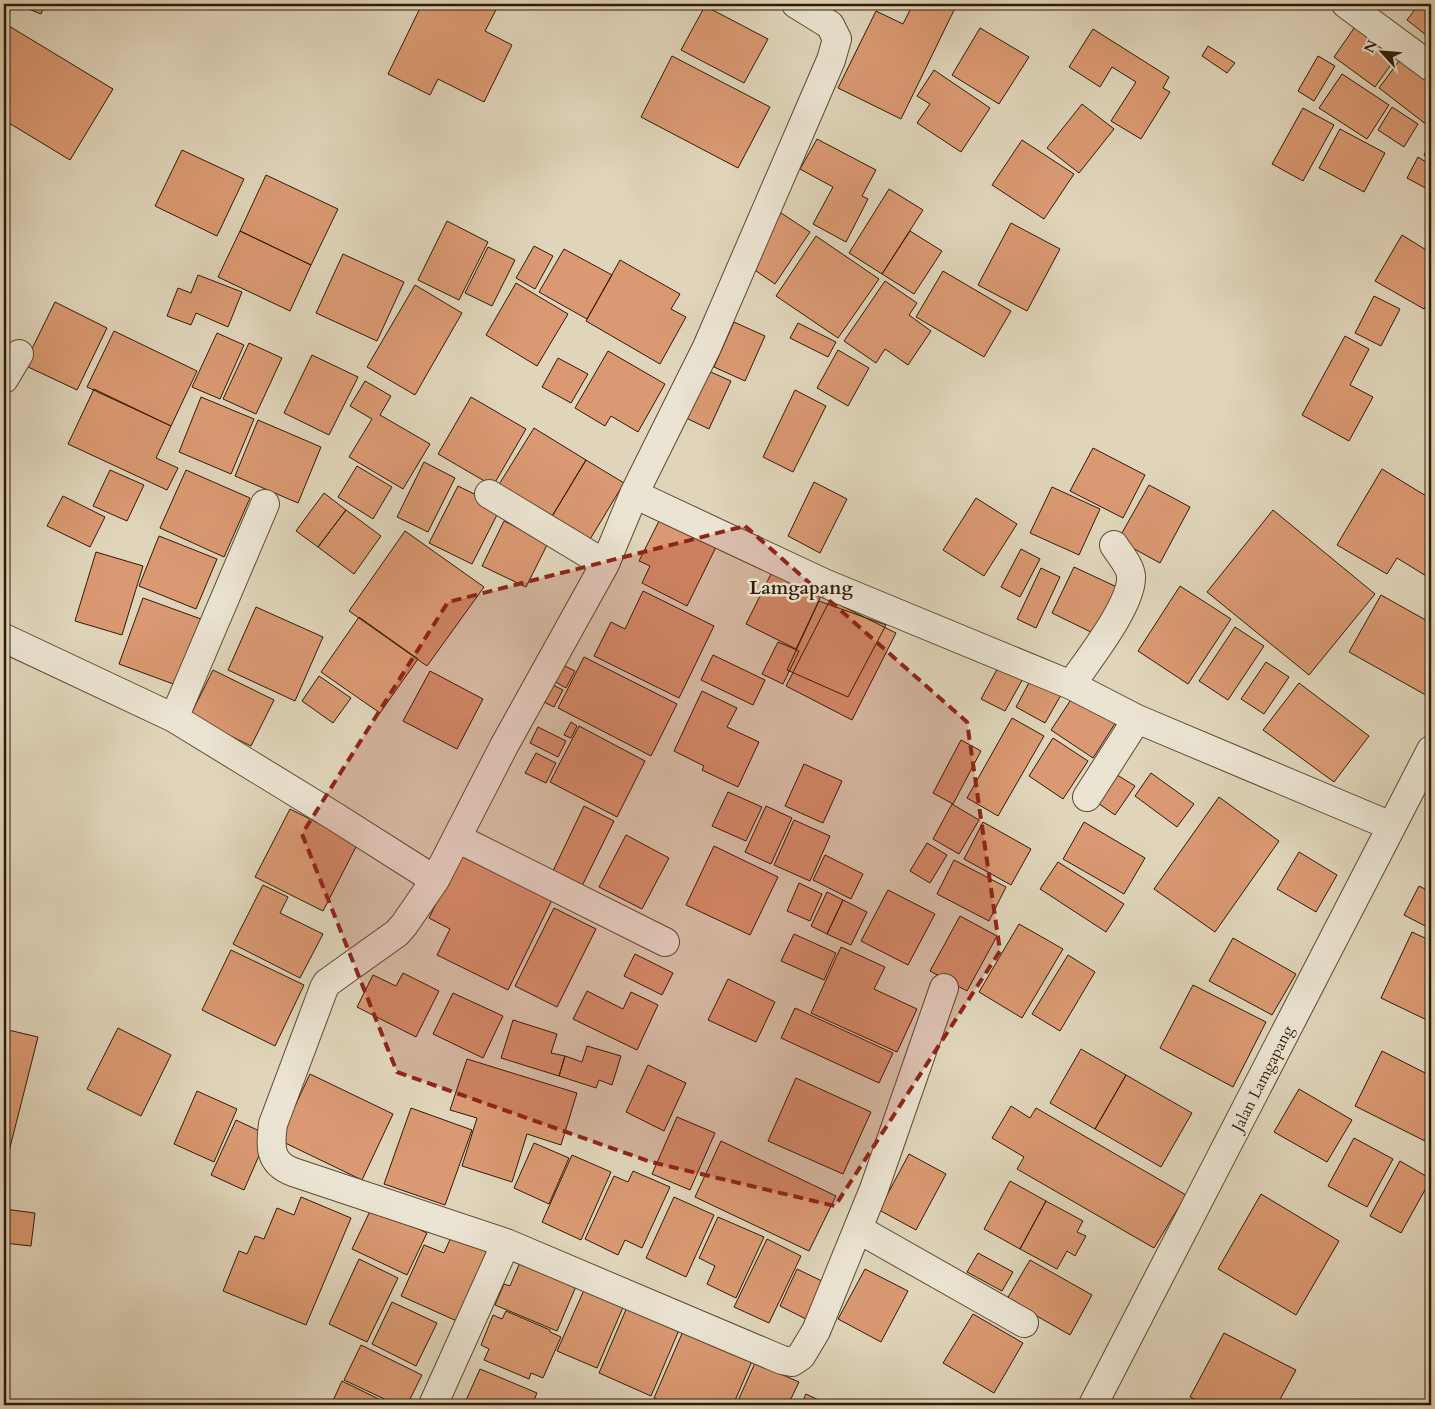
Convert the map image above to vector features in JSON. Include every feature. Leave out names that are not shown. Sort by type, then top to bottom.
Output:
[{"type":"street","points":[[796,4],[830,25],[837,39],[831,60],[707,346],[634,494],[605,564],[504,746],[435,880],[397,933],[327,983],[324,988],[273,1124],[272,1153],[277,1162],[292,1172],[506,1243],[782,1360],[792,1362],[801,1356],[816,1331],[858,1229],[874,1189],[944,988]]},
{"type":"street","points":[[1346,4],[1431,67]]},
{"type":"street","points":[[4,378],[19,354]]},
{"type":"street","points":[[488,494],[605,564]]},
{"type":"street","points":[[634,494],[824,583],[1071,685],[1137,718],[1392,826]]},
{"type":"street","points":[[634,494],[1392,826]]},
{"type":"street","points":[[174,718],[265,504]]},
{"type":"street","points":[[1071,685],[1114,623],[1130,586],[1131,576],[1129,567],[1114,545]]},
{"type":"street","points":[[4,638],[174,718],[435,880]]},
{"type":"street","points":[[1087,797],[1137,718]]},
{"type":"street","name":"Jalan Lamgapang","points":[[1093,1405],[1431,750]]},
{"type":"street","points":[[457,838],[666,942]]},
{"type":"street","points":[[858,1229],[1024,1323]]},
{"type":"street","points":[[432,1405],[506,1243]]},
{"type":"highlighted area","points":[[745,526],[967,722],[1000,951],[835,1206],[651,1162],[397,1072],[302,834],[448,602]]},
{"type":"building","points":[[16,4],[45,4],[41,14]]},
{"type":"building","points":[[422,4],[451,4],[460,8],[462,4],[499,4],[485,31],[512,45],[484,102],[438,79],[430,95],[388,74]]},
{"type":"building","points":[[913,4],[957,4],[901,119],[838,88],[876,11],[903,24]]},
{"type":"building","points":[[1419,4],[1431,4],[1431,39],[1407,20]]},
{"type":"building","points":[[705,6],[768,39],[744,83],[681,50]]},
{"type":"building","points":[[1359,21],[1400,52],[1375,87],[1334,57]]},
{"type":"building","points":[[4,23],[113,89],[70,160],[4,120]]},
{"type":"building","points":[[980,28],[1029,57],[999,104],[952,75]]},
{"type":"building","points":[[1093,29],[1169,77],[1163,88],[1170,92],[1141,139],[1111,121],[1136,82],[1112,67],[1100,87],[1069,67]]},
{"type":"building","points":[[1208,46],[1235,63],[1227,73],[1202,56]]},
{"type":"building","points":[[672,56],[770,107],[738,168],[641,117]]},
{"type":"building","points":[[1318,56],[1335,66],[1314,101],[1298,91]]},
{"type":"building","points":[[1402,57],[1431,79],[1431,120],[1427,125],[1379,88]]},
{"type":"building","points":[[934,70],[990,108],[961,152],[917,123],[930,104],[917,96]]},
{"type":"building","points":[[1342,74],[1389,105],[1367,139],[1319,108]]},
{"type":"building","points":[[1082,104],[1114,129],[1079,173],[1047,148]]},
{"type":"building","points":[[1392,107],[1418,124],[1404,147],[1378,130]]},
{"type":"building","points":[[1303,108],[1334,125],[1303,181],[1272,164]]},
{"type":"building","points":[[1340,129],[1385,153],[1364,192],[1319,168]]},
{"type":"building","points":[[817,139],[876,170],[862,196],[868,199],[846,242],[813,224],[833,187],[800,169]]},
{"type":"building","points":[[1022,140],[1074,174],[1044,219],[992,185]]},
{"type":"building","points":[[1431,141],[1431,159],[1424,155]]},
{"type":"building","points":[[182,150],[244,179],[217,236],[155,206]]},
{"type":"building","points":[[1418,157],[1431,165],[1431,191],[1407,178]]},
{"type":"building","points":[[266,175],[338,209],[311,265],[240,231]]},
{"type":"building","points":[[889,189],[923,210],[882,274],[849,253]]},
{"type":"building","points":[[781,213],[810,232],[775,284],[746,264]]},
{"type":"building","points":[[447,221],[488,242],[459,300],[418,280]]},
{"type":"building","points":[[1011,223],[1060,249],[1027,311],[978,285]]},
{"type":"building","points":[[240,231],[311,265],[290,311],[218,277]]},
{"type":"building","points":[[910,231],[942,251],[914,294],[882,274]]},
{"type":"building","points":[[1402,235],[1431,253],[1431,296],[1424,309],[1375,281]]},
{"type":"building","points":[[816,236],[879,279],[838,338],[776,296]]},
{"type":"building","points":[[534,246],[553,256],[535,289],[516,278]]},
{"type":"building","points":[[488,247],[515,260],[492,306],[465,293]]},
{"type":"building","points":[[564,249],[612,275],[587,319],[539,292]]},
{"type":"building","points":[[343,254],[404,282],[377,341],[316,313]]},
{"type":"building","points":[[620,260],[680,294],[671,309],[686,317],[660,364],[586,321]]},
{"type":"building","points":[[943,271],[1011,311],[984,357],[916,317]]},
{"type":"building","points":[[198,275],[242,292],[228,327],[196,313],[191,325],[167,316],[178,288],[191,293]]},
{"type":"building","points":[[885,281],[917,303],[909,315],[931,331],[908,365],[885,349],[876,363],[844,341]]},
{"type":"building","points":[[516,283],[568,314],[537,366],[486,335]]},
{"type":"building","points":[[415,285],[462,313],[415,395],[367,367]]},
{"type":"building","points":[[1374,296],[1400,309],[1381,346],[1355,333]]},
{"type":"building","points":[[55,302],[107,328],[77,390],[24,365]]},
{"type":"building","points":[[734,322],[765,336],[745,381],[714,367]]},
{"type":"building","points":[[798,323],[836,342],[828,357],[790,338]]},
{"type":"building","points":[[114,331],[197,371],[171,426],[87,387]]},
{"type":"building","points":[[217,333],[244,345],[220,399],[192,387]]},
{"type":"building","points":[[1345,336],[1369,349],[1350,385],[1373,397],[1349,441],[1302,415]]},
{"type":"building","points":[[249,343],[282,358],[256,414],[223,399]]},
{"type":"building","points":[[838,350],[869,368],[848,406],[817,388]]},
{"type":"building","points":[[608,351],[665,384],[638,432],[611,416],[605,426],[575,408]]},
{"type":"building","points":[[312,355],[358,377],[329,435],[284,413]]},
{"type":"building","points":[[558,358],[588,374],[571,403],[542,387]]},
{"type":"building","points":[[704,369],[731,381],[709,429],[682,416]]},
{"type":"building","points":[[365,381],[391,396],[380,415],[430,444],[403,489],[349,457],[372,419],[350,406]]},
{"type":"building","points":[[94,389],[171,426],[156,458],[178,468],[167,490],[68,444]]},
{"type":"building","points":[[795,390],[826,406],[793,472],[763,457]]},
{"type":"building","points":[[201,397],[254,419],[231,474],[179,452]]},
{"type":"building","points":[[471,397],[526,429],[493,486],[438,454]]},
{"type":"building","points":[[258,420],[321,447],[298,503],[235,476]]},
{"type":"building","points":[[534,428],[586,460],[551,518],[498,486]]},
{"type":"building","points":[[1093,448],[1145,475],[1123,518],[1070,491]]},
{"type":"building","points":[[586,460],[624,483],[589,541],[551,518]]},
{"type":"building","points":[[424,462],[455,478],[428,532],[397,517]]},
{"type":"building","points":[[357,466],[392,487],[373,519],[338,497]]},
{"type":"building","points":[[1382,469],[1431,499],[1429,505],[1431,506],[1431,579],[1397,558],[1387,574],[1337,545]]},
{"type":"building","points":[[110,470],[144,485],[127,521],[93,506]]},
{"type":"building","points":[[186,470],[250,498],[224,557],[160,528]]},
{"type":"building","points":[[814,482],[847,499],[820,553],[788,536]]},
{"type":"building","points":[[1149,485],[1190,507],[1160,563],[1118,540]]},
{"type":"building","points":[[458,486],[501,507],[472,564],[429,543]]},
{"type":"building","points":[[1052,487],[1100,509],[1079,555],[1030,533]]},
{"type":"building","points":[[324,493],[346,510],[318,547],[296,531]]},
{"type":"building","points":[[63,496],[105,517],[90,547],[47,526]]},
{"type":"building","points":[[976,498],[1017,524],[984,576],[943,550]]},
{"type":"building","points":[[346,510],[381,536],[354,574],[318,547]]},
{"type":"building","points":[[1273,510],[1375,594],[1309,675],[1207,592]]},
{"type":"building","points":[[661,517],[717,545],[687,606],[642,583],[650,566],[639,561]]},
{"type":"building","points":[[504,521],[548,543],[526,587],[482,566]]},
{"type":"building","points":[[405,531],[484,587],[427,666],[349,611]]},
{"type":"building","points":[[159,536],[217,559],[196,609],[139,586]]},
{"type":"building","points":[[1021,549],[1040,559],[1020,597],[1001,587]]},
{"type":"building","points":[[96,552],[143,566],[122,635],[75,621]]},
{"type":"building","points":[[1074,567],[1119,588],[1097,635],[1052,613]]},
{"type":"building","points":[[1041,568],[1060,577],[1036,628],[1017,619]]},
{"type":"building","points":[[773,570],[822,594],[796,649],[746,624]]},
{"type":"building","points":[[1180,586],[1231,619],[1188,684],[1138,651]]},
{"type":"building","points":[[643,591],[714,626],[679,698],[594,656],[611,622],[625,629]]},
{"type":"building","points":[[1381,595],[1431,623],[1431,698],[1349,652]]},
{"type":"building","points":[[143,598],[201,619],[176,685],[119,664]]},
{"type":"building","points":[[830,600],[896,633],[852,720],[786,686]]},
{"type":"building","points":[[819,601],[886,625],[848,697],[787,670]]},
{"type":"building","points":[[256,607],[323,637],[295,701],[228,670]]},
{"type":"building","points":[[359,617],[418,659],[380,713],[321,672]]},
{"type":"building","points":[[1235,627],[1264,646],[1228,700],[1199,681]]},
{"type":"building","points":[[778,642],[799,651],[783,684],[762,674]]},
{"type":"building","points":[[713,655],[765,680],[753,705],[701,680]]},
{"type":"building","points":[[584,657],[677,704],[651,756],[558,708]]},
{"type":"building","points":[[1001,662],[1025,675],[1005,711],[981,699]]},
{"type":"building","points":[[1266,662],[1289,677],[1264,714],[1241,699]]},
{"type":"building","points":[[563,665],[575,671],[566,688],[554,681]]},
{"type":"building","points":[[213,670],[274,700],[251,746],[190,716]]},
{"type":"building","points":[[430,671],[483,699],[457,749],[403,721]]},
{"type":"building","points":[[319,676],[351,698],[333,723],[302,701]]},
{"type":"building","points":[[1031,679],[1061,695],[1045,723],[1016,707]]},
{"type":"building","points":[[1299,683],[1369,736],[1334,782],[1263,730]]},
{"type":"building","points":[[551,684],[563,690],[554,707],[542,701]]},
{"type":"building","points":[[702,691],[737,708],[727,727],[759,742],[738,787],[702,770],[704,766],[674,751]]},
{"type":"building","points":[[1074,695],[1116,722],[1093,758],[1051,730]]},
{"type":"building","points":[[1012,718],[1044,736],[998,816],[967,798]]},
{"type":"building","points":[[571,722],[577,726],[571,738],[564,735]]},
{"type":"building","points":[[579,726],[645,761],[617,817],[550,782]]},
{"type":"building","points":[[538,727],[566,741],[558,757],[530,743]]},
{"type":"building","points":[[1053,738],[1088,761],[1063,799],[1029,776]]},
{"type":"building","points":[[961,740],[981,751],[953,804],[933,793]]},
{"type":"building","points":[[536,753],[556,763],[546,783],[525,773]]},
{"type":"building","points":[[804,764],[842,781],[823,823],[785,806]]},
{"type":"building","points":[[1114,773],[1135,786],[1115,815],[1095,801]]},
{"type":"building","points":[[1151,773],[1194,804],[1177,827],[1135,796]]},
{"type":"building","points":[[728,792],[762,807],[746,841],[712,826]]},
{"type":"building","points":[[1219,797],[1279,841],[1215,932],[1154,889]]},
{"type":"building","points":[[952,804],[979,820],[959,854],[933,839]]},
{"type":"building","points":[[584,806],[614,821],[581,888],[552,873]]},
{"type":"building","points":[[766,806],[792,818],[771,864],[745,852]]},
{"type":"building","points":[[290,809],[358,843],[323,911],[255,877]]},
{"type":"building","points":[[794,820],[830,836],[810,881],[774,865]]},
{"type":"building","points":[[983,822],[1031,849],[1011,885],[964,859]]},
{"type":"building","points":[[1084,822],[1145,858],[1124,894],[1063,859]]},
{"type":"building","points":[[626,835],[669,858],[642,909],[599,887]]},
{"type":"building","points":[[927,843],[947,855],[930,883],[910,871]]},
{"type":"building","points":[[714,846],[778,877],[750,935],[686,905]]},
{"type":"building","points":[[462,851],[554,896],[508,990],[437,955],[450,929],[429,918]]},
{"type":"building","points":[[1299,852],[1337,875],[1316,912],[1277,889]]},
{"type":"building","points":[[825,855],[863,874],[851,899],[813,880]]},
{"type":"building","points":[[954,860],[1006,887],[989,921],[937,894]]},
{"type":"building","points":[[1058,862],[1124,904],[1106,932],[1040,889]]},
{"type":"building","points":[[799,883],[822,894],[810,921],[787,911]]},
{"type":"building","points":[[263,885],[288,897],[280,913],[323,934],[300,978],[233,944]]},
{"type":"building","points":[[1419,886],[1431,892],[1431,929],[1404,915]]},
{"type":"building","points":[[888,890],[935,914],[908,965],[861,941]]},
{"type":"building","points":[[827,892],[843,900],[827,934],[811,926]]},
{"type":"building","points":[[843,900],[867,912],[851,945],[827,934]]},
{"type":"building","points":[[554,908],[596,929],[557,1007],[515,986]]},
{"type":"building","points":[[960,916],[997,936],[967,991],[930,971]]},
{"type":"building","points":[[1019,924],[1063,949],[1022,1018],[979,992]]},
{"type":"building","points":[[1412,932],[1431,941],[1431,1022],[1381,998]]},
{"type":"building","points":[[794,934],[836,953],[824,980],[781,961]]},
{"type":"building","points":[[1233,938],[1296,974],[1272,1015],[1209,981]]},
{"type":"building","points":[[841,947],[885,967],[874,989],[917,1009],[897,1052],[811,1013]]},
{"type":"building","points":[[231,950],[304,985],[275,1046],[202,1010]]},
{"type":"building","points":[[635,954],[673,973],[662,995],[624,976]]},
{"type":"building","points":[[1068,955],[1095,972],[1060,1031],[1032,1014]]},
{"type":"building","points":[[403,973],[439,991],[416,1037],[357,1007],[373,975],[396,986]]},
{"type":"building","points":[[728,979],[775,1002],[756,1042],[708,1020]]},
{"type":"building","points":[[1193,985],[1266,1022],[1233,1087],[1160,1048]]},
{"type":"building","points":[[587,991],[623,1009],[631,992],[658,1005],[637,1050],[573,1019]]},
{"type":"building","points":[[453,993],[503,1016],[483,1058],[433,1034]]},
{"type":"building","points":[[795,1008],[893,1053],[879,1083],[781,1038]]},
{"type":"building","points":[[513,1020],[557,1034],[551,1053],[565,1056],[559,1076],[501,1058]]},
{"type":"building","points":[[118,1028],[171,1055],[141,1116],[87,1089]]},
{"type":"building","points":[[4,1029],[38,1037],[4,1171]]},
{"type":"building","points":[[587,1046],[621,1056],[612,1085],[599,1080],[596,1088],[559,1076],[565,1056],[582,1062]]},
{"type":"building","points":[[1081,1049],[1126,1075],[1095,1129],[1050,1103]]},
{"type":"building","points":[[1382,1051],[1431,1076],[1431,1144],[1355,1106]]},
{"type":"building","points":[[467,1059],[577,1093],[561,1145],[527,1134],[512,1182],[462,1166],[477,1118],[450,1110]]},
{"type":"building","points":[[648,1065],[686,1083],[664,1131],[626,1112]]},
{"type":"building","points":[[310,1074],[393,1114],[362,1180],[279,1140]]},
{"type":"building","points":[[1126,1075],[1192,1113],[1161,1167],[1095,1129]]},
{"type":"building","points":[[796,1078],[871,1112],[843,1174],[768,1141]]},
{"type":"building","points":[[1299,1089],[1352,1120],[1327,1162],[1274,1132]]},
{"type":"building","points":[[197,1091],[237,1109],[214,1162],[174,1144]]},
{"type":"building","points":[[1011,1106],[1030,1118],[1036,1108],[1186,1195],[1154,1248],[1017,1169],[1024,1157],[992,1138]]},
{"type":"building","points":[[411,1108],[472,1130],[445,1205],[384,1184]]},
{"type":"building","points":[[677,1117],[715,1133],[690,1190],[652,1174]]},
{"type":"building","points":[[236,1120],[268,1135],[244,1190],[211,1175]]},
{"type":"building","points":[[1354,1138],[1393,1159],[1367,1207],[1328,1186]]},
{"type":"building","points":[[721,1141],[836,1196],[809,1251],[695,1197]]},
{"type":"building","points":[[534,1143],[569,1158],[549,1204],[514,1188]]},
{"type":"building","points":[[909,1154],[946,1174],[916,1230],[879,1210]]},
{"type":"building","points":[[572,1155],[611,1172],[581,1240],[542,1222]]},
{"type":"building","points":[[1400,1161],[1431,1179],[1401,1233],[1370,1216]]},
{"type":"building","points":[[633,1171],[670,1187],[642,1248],[625,1240],[618,1255],[585,1239],[614,1176],[628,1182]]},
{"type":"building","points":[[1010,1181],[1046,1201],[1020,1249],[984,1229]]},
{"type":"building","points":[[1261,1194],[1339,1241],[1296,1315],[1218,1269]]},
{"type":"building","points":[[301,1197],[351,1218],[306,1325],[223,1291],[239,1251],[247,1254],[255,1236],[264,1239],[277,1208],[294,1215]]},
{"type":"building","points":[[674,1197],[714,1215],[686,1277],[646,1258]]},
{"type":"building","points":[[1046,1201],[1083,1221],[1077,1232],[1086,1236],[1075,1256],[1067,1251],[1057,1269],[1020,1249]]},
{"type":"building","points":[[372,1207],[427,1233],[407,1275],[352,1249]]},
{"type":"building","points":[[4,1209],[35,1213],[31,1246],[4,1243]]},
{"type":"building","points":[[718,1217],[764,1237],[736,1298],[707,1284],[715,1266],[699,1258]]},
{"type":"building","points":[[453,1233],[491,1251],[459,1322],[401,1296],[424,1245],[444,1253]]},
{"type":"building","points":[[767,1239],[801,1256],[769,1323],[734,1307]]},
{"type":"building","points":[[524,1253],[580,1277],[557,1331],[495,1305],[504,1284],[510,1286]]},
{"type":"building","points":[[978,1253],[1013,1272],[1002,1291],[967,1272]]},
{"type":"building","points":[[359,1259],[398,1278],[367,1342],[329,1324]]},
{"type":"building","points":[[1030,1260],[1092,1295],[1070,1335],[1007,1299]]},
{"type":"building","points":[[797,1269],[826,1283],[808,1320],[780,1306]]},
{"type":"building","points":[[865,1269],[908,1291],[881,1342],[838,1319]]},
{"type":"building","points":[[588,1281],[627,1298],[597,1368],[557,1351]]},
{"type":"building","points":[[630,1300],[682,1323],[651,1396],[599,1373]]},
{"type":"building","points":[[392,1302],[437,1323],[416,1366],[372,1344]]},
{"type":"building","points":[[506,1311],[550,1330],[550,1332],[561,1337],[543,1378],[531,1373],[529,1379],[484,1360],[489,1349],[481,1345],[493,1315],[502,1319]]},
{"type":"building","points":[[973,1314],[1023,1343],[994,1393],[943,1363]]},
{"type":"building","points":[[684,1329],[753,1359],[733,1405],[671,1405],[654,1398]]},
{"type":"building","points":[[1224,1333],[1296,1370],[1277,1405],[1206,1405],[1190,1397]]},
{"type":"building","points":[[361,1345],[422,1375],[407,1405],[397,1405],[344,1380]]},
{"type":"building","points":[[755,1363],[799,1382],[788,1405],[736,1405]]},
{"type":"building","points":[[480,1369],[537,1393],[532,1405],[464,1405]]},
{"type":"building","points":[[342,1381],[391,1405],[331,1405]]},
{"type":"building","points":[[806,1394],[829,1405],[801,1405]]},
{"type":"district","name":"Lamgapang","points":[[801,587]]}]
